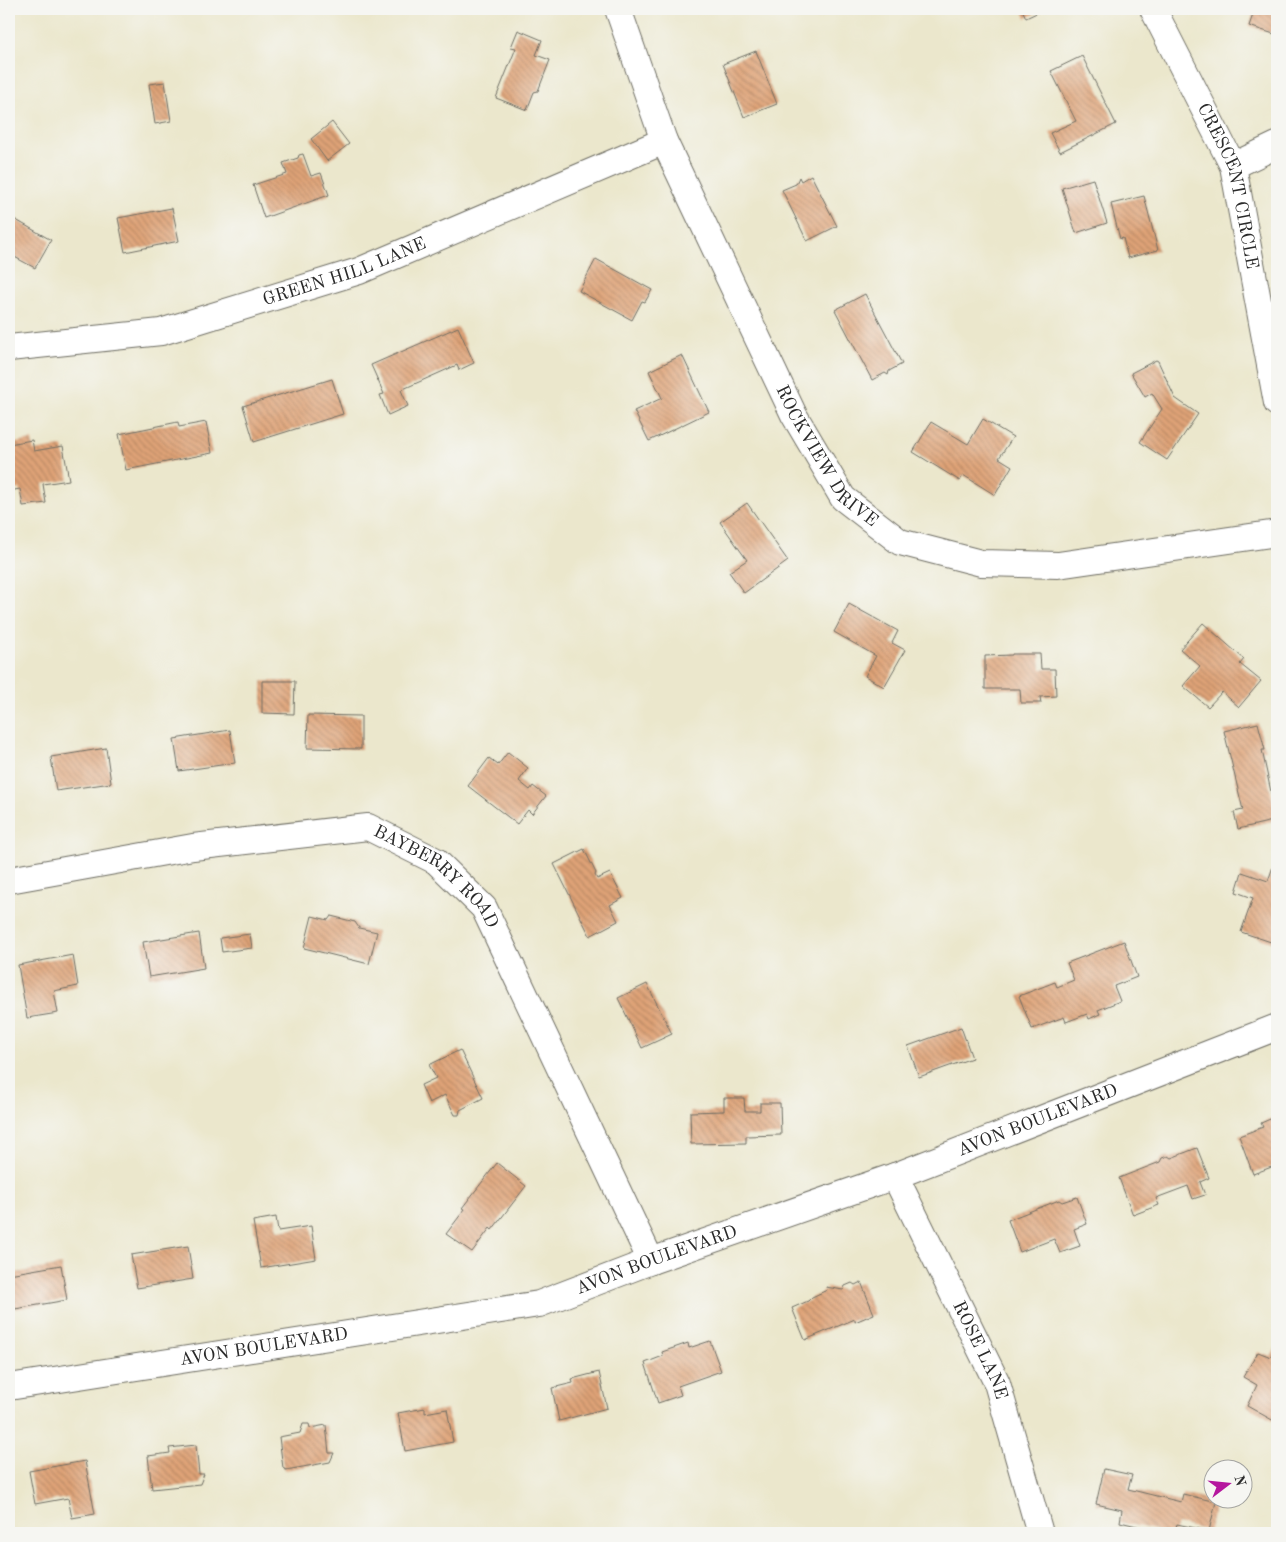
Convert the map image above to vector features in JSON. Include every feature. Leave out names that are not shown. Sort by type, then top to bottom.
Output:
[{"type":"street","name":"ROCKVIEW DRIVE","points":[[618,9],[664,141],[794,415],[843,498],[900,542],[982,563],[1058,565],[1277,533]]},
{"type":"street","name":"CRESCENT CIRCLE","points":[[1153,9],[1234,166],[1277,404]]},
{"type":"street","name":"GREEN HILL LANE","points":[[9,348],[161,332],[359,272],[664,141]]},
{"type":"street","points":[[1234,166],[1277,145]]},
{"type":"street","name":"BAYBERRY ROAD","points":[[9,880],[192,846],[368,827],[436,861],[484,908],[651,1260]]},
{"type":"street","name":"AVON BOULEVARD","points":[[9,1388],[538,1304],[651,1260],[895,1176],[1277,1027]]},
{"type":"street","name":"ROSE LANE","points":[[895,1176],[996,1383],[1040,1533]]},
{"type":"building","points":[[1022,9],[1045,9],[1026,18]]},
{"type":"building","points":[[1255,9],[1277,9],[1277,35],[1249,26]]},
{"type":"building","points":[[518,30],[542,40],[536,55],[550,60],[538,91],[534,92],[527,110],[496,98],[516,48],[511,47]]},
{"type":"building","points":[[756,51],[777,104],[744,117],[723,64]]},
{"type":"building","points":[[1082,56],[1116,124],[1060,152],[1050,133],[1076,121],[1051,71]]},
{"type":"building","points":[[165,82],[171,121],[155,124],[149,84]]},
{"type":"building","points":[[332,122],[349,144],[327,161],[311,139]]},
{"type":"building","points":[[303,154],[311,176],[321,173],[329,195],[264,218],[253,185],[287,174],[283,163],[298,158],[299,155]]},
{"type":"building","points":[[811,175],[837,226],[807,241],[782,190],[796,184],[799,177],[801,181]]},
{"type":"building","points":[[1093,179],[1107,223],[1076,233],[1062,188]]},
{"type":"building","points":[[1144,196],[1158,250],[1128,258],[1123,238],[1120,239],[1111,204]]},
{"type":"building","points":[[172,208],[179,241],[125,252],[118,218]]},
{"type":"building","points":[[9,216],[51,240],[35,268],[9,254]]},
{"type":"building","points":[[596,259],[652,290],[645,302],[642,301],[632,320],[579,291]]},
{"type":"building","points":[[865,294],[902,364],[889,371],[888,375],[885,373],[872,380],[835,310]]},
{"type":"building","points":[[458,327],[474,363],[459,370],[457,365],[401,390],[408,406],[388,415],[380,395],[384,394],[371,365]]},
{"type":"building","points":[[682,355],[709,412],[649,441],[634,411],[662,398],[649,371]]},
{"type":"building","points":[[1156,360],[1175,398],[1198,414],[1167,460],[1140,442],[1162,409],[1152,393],[1145,397],[1131,373]]},
{"type":"building","points":[[332,379],[343,414],[254,442],[243,406]]},
{"type":"building","points":[[983,419],[1013,437],[999,458],[1012,466],[995,495],[963,475],[960,481],[913,452],[931,422],[968,444]]},
{"type":"building","points":[[178,422],[179,427],[206,422],[212,453],[126,470],[119,434]]},
{"type":"building","points":[[32,440],[34,451],[63,446],[69,480],[43,484],[46,503],[23,506],[20,489],[9,491],[9,444]]},
{"type":"building","points":[[747,503],[788,561],[744,593],[729,572],[747,560],[720,522]]},
{"type":"building","points":[[849,604],[898,631],[892,643],[905,650],[884,687],[865,676],[876,656],[834,632]]},
{"type":"building","points":[[1203,623],[1244,659],[1240,664],[1261,681],[1239,707],[1222,692],[1208,707],[1183,686],[1200,666],[1180,649]]},
{"type":"building","points":[[1040,654],[1041,669],[1055,669],[1056,696],[1040,697],[1041,703],[1021,703],[1020,689],[985,689],[985,656]]},
{"type":"building","points":[[262,681],[295,681],[294,714],[262,713]]},
{"type":"building","points":[[308,715],[361,716],[361,749],[307,748]]},
{"type":"building","points":[[1258,723],[1265,750],[1262,750],[1277,820],[1238,829],[1234,812],[1243,810],[1224,731]]},
{"type":"building","points":[[230,730],[235,763],[179,771],[174,739]]},
{"type":"building","points":[[106,748],[111,783],[56,791],[51,757]]},
{"type":"building","points":[[508,752],[528,768],[519,781],[530,790],[533,786],[546,796],[532,814],[528,810],[517,824],[468,786],[489,758],[498,765]]},
{"type":"building","points":[[584,849],[597,879],[610,873],[623,898],[610,905],[618,921],[590,936],[554,864]]},
{"type":"building","points":[[1276,858],[1277,933],[1274,943],[1241,932],[1253,898],[1236,892],[1242,872],[1268,881]]},
{"type":"building","points":[[312,916],[328,920],[331,916],[355,922],[359,928],[377,932],[369,964],[304,948]]},
{"type":"building","points":[[199,933],[204,968],[149,977],[143,942]]},
{"type":"building","points":[[250,934],[252,948],[222,952],[220,938]]},
{"type":"building","points":[[1124,941],[1137,977],[1114,986],[1120,1001],[1098,1010],[1100,1014],[1089,1019],[1087,1014],[1066,1022],[1064,1017],[1032,1029],[1019,996],[1055,982],[1057,987],[1074,980],[1067,963]]},
{"type":"building","points":[[73,955],[78,986],[54,991],[58,1013],[27,1018],[18,965]]},
{"type":"building","points":[[647,984],[672,1034],[642,1048],[618,998]]},
{"type":"building","points":[[961,1027],[972,1058],[919,1077],[908,1046]]},
{"type":"building","points":[[460,1050],[483,1098],[460,1110],[459,1115],[455,1115],[445,1095],[429,1103],[421,1085],[436,1078],[429,1065]]},
{"type":"building","points":[[724,1098],[744,1098],[745,1111],[760,1111],[760,1103],[780,1103],[781,1135],[746,1136],[746,1143],[691,1144],[690,1112],[724,1111]]},
{"type":"building","points":[[1277,1116],[1277,1165],[1253,1174],[1239,1136],[1263,1127],[1261,1123]]},
{"type":"building","points":[[1197,1148],[1209,1178],[1200,1182],[1205,1195],[1193,1199],[1188,1186],[1156,1198],[1159,1205],[1133,1215],[1119,1178],[1160,1162],[1162,1158],[1168,1156],[1171,1158]]},
{"type":"building","points":[[497,1163],[526,1186],[492,1230],[490,1228],[472,1252],[446,1234],[465,1209],[462,1208]]},
{"type":"building","points":[[1077,1197],[1087,1224],[1074,1229],[1080,1246],[1060,1253],[1054,1239],[1020,1252],[1008,1220],[1059,1200],[1062,1202]]},
{"type":"building","points":[[276,1217],[278,1231],[311,1226],[316,1259],[261,1268],[253,1221]]},
{"type":"building","points":[[188,1246],[193,1279],[137,1288],[131,1255]]},
{"type":"building","points":[[61,1265],[67,1300],[15,1309],[9,1274]]},
{"type":"building","points":[[861,1282],[874,1314],[855,1322],[855,1319],[805,1340],[792,1308],[827,1290],[826,1287],[843,1290],[845,1286]]},
{"type":"building","points":[[710,1341],[721,1371],[678,1386],[681,1395],[658,1403],[645,1363],[663,1356],[662,1352],[688,1343],[689,1348]]},
{"type":"building","points":[[1277,1346],[1277,1415],[1274,1421],[1247,1406],[1257,1385],[1243,1377],[1258,1352],[1271,1357]]},
{"type":"building","points":[[599,1372],[607,1408],[559,1421],[552,1388],[573,1383],[572,1379]]},
{"type":"building","points":[[425,1408],[425,1413],[447,1409],[453,1442],[405,1451],[398,1413]]},
{"type":"building","points":[[303,1424],[309,1424],[310,1428],[326,1425],[329,1453],[334,1453],[330,1462],[286,1470],[283,1468],[279,1437],[300,1433]]},
{"type":"building","points":[[196,1445],[199,1474],[204,1474],[200,1484],[152,1489],[148,1456],[170,1453],[169,1448]]},
{"type":"building","points":[[85,1461],[95,1514],[72,1518],[68,1498],[35,1504],[29,1471]]},
{"type":"building","points":[[1104,1469],[1132,1475],[1128,1489],[1181,1502],[1183,1494],[1204,1499],[1204,1510],[1214,1510],[1209,1531],[1177,1524],[1174,1533],[1166,1533],[1120,1522],[1122,1510],[1096,1504]]}]
